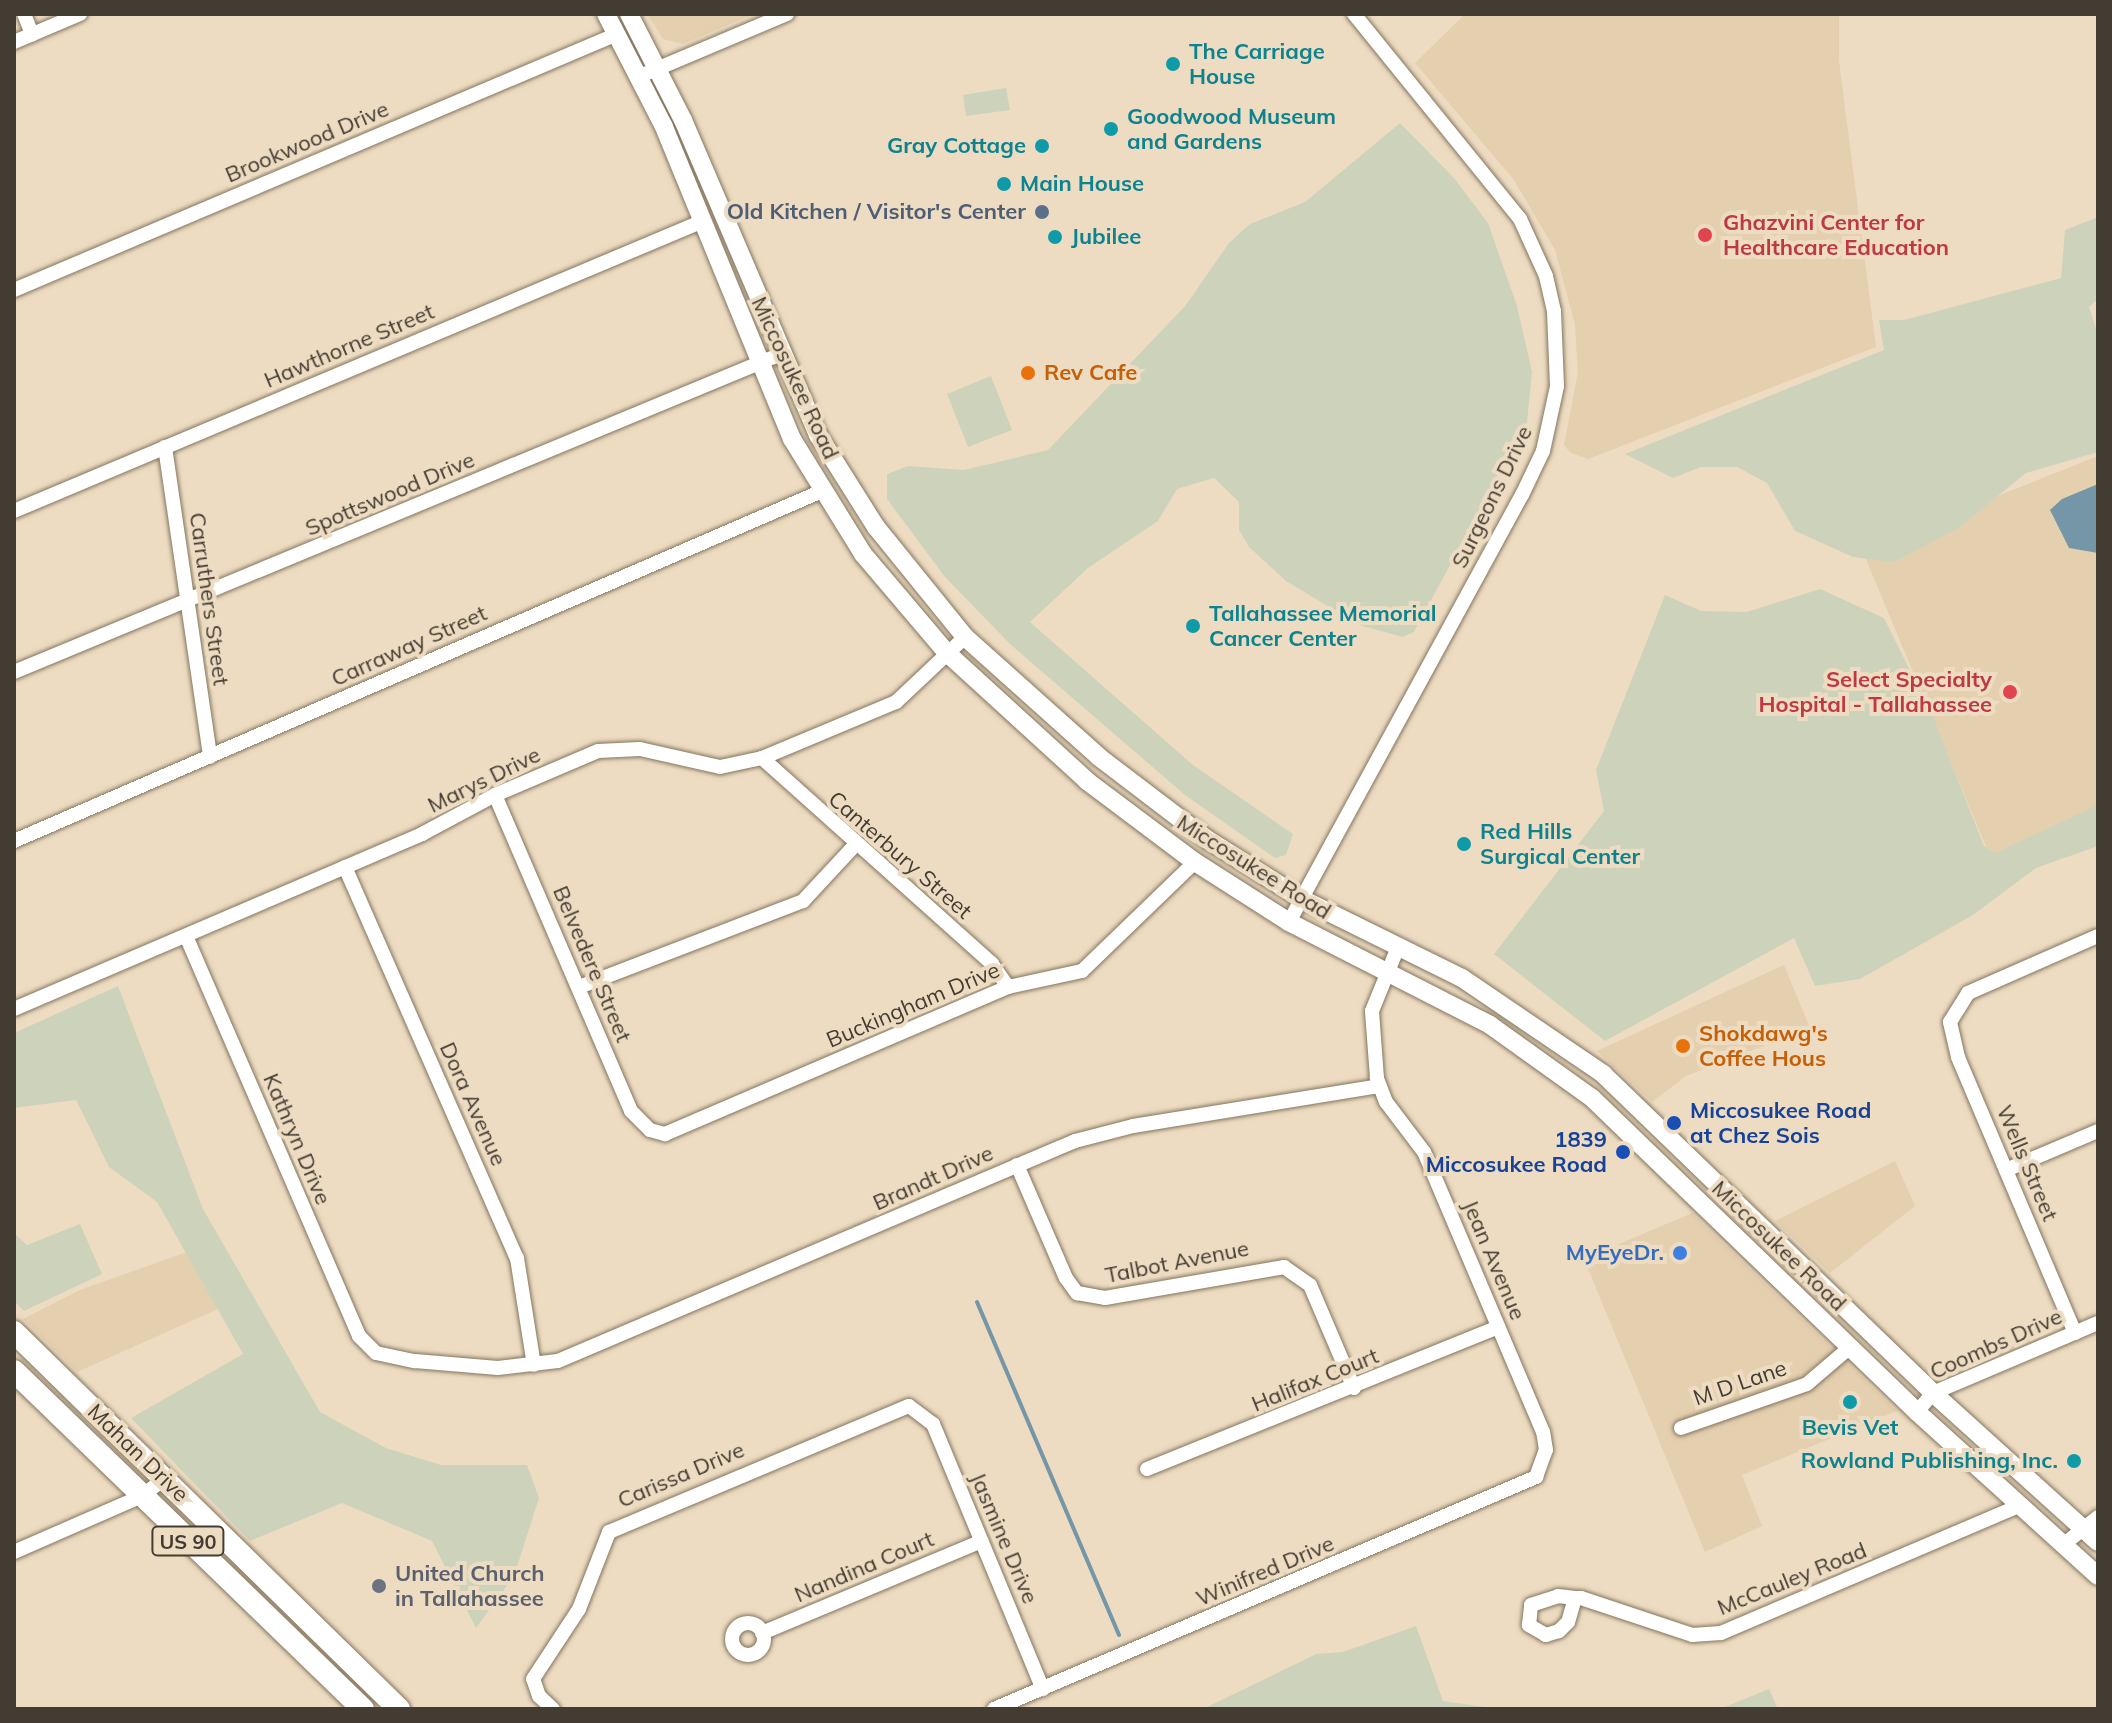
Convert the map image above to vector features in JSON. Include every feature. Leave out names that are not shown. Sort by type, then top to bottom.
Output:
[{"type":"main road","name":"Mahan Drive","points":[[14,1332],[399,1709]]},
{"type":"main road","points":[[14,1368],[31,1349]]},
{"type":"main road","name":"Mahan Drive","points":[[14,1368],[255,1607],[363,1709]]},
{"type":"main road","points":[[255,1607],[275,1587]]},
{"type":"street","points":[[24,14],[32,34]]},
{"type":"street","points":[[14,42],[80,14]]},
{"type":"street","name":"Miccosukee Road","points":[[606,14],[640,76],[758,364],[797,446],[863,554],[947,653],[1087,781],[1195,862],[1289,922],[1386,970],[1514,1040],[1608,1113],[1849,1348],[2098,1576]]},
{"type":"street","name":"Miccosukee Road","points":[[629,14],[658,68],[818,435],[901,560],[965,637],[1165,810],[1302,899],[1462,978],[1535,1024],[1626,1096],[1933,1393],[2090,1522],[2098,1542]]},
{"type":"street","points":[[640,76],[787,14]]},
{"type":"street","name":"Surgeons Drive","points":[[1289,922],[1522,495],[1553,417],[1559,356],[1546,276],[1520,219],[1354,14]]},
{"type":"street","name":"Brookwood Drive","points":[[14,290],[617,34]]},
{"type":"street","name":"Hawthorne Street","points":[[14,511],[701,222]]},
{"type":"street","points":[[733,302],[755,292]]},
{"type":"street","name":"Spottswood Drive","points":[[14,672],[781,354]]},
{"type":"street","points":[[797,446],[817,468],[845,479]]},
{"type":"street","name":"Carruthers Street","points":[[165,447],[210,757]]},
{"type":"street","name":"Carraway Street","points":[[14,841],[822,491]]},
{"type":"street","name":"Marys Drive","points":[[14,1009],[345,867],[495,795],[613,748],[640,749],[720,767],[762,758],[896,702],[965,637]]},
{"type":"street","name":"Canterbury Street","points":[[762,758],[855,845],[992,964],[1008,987]]},
{"type":"street","name":"Belvedere Street","points":[[495,795],[631,1111],[650,1130],[665,1134]]},
{"type":"street","points":[[579,987],[803,901],[855,845]]},
{"type":"street","name":"Buckingham Drive","points":[[665,1134],[1008,987],[1082,971],[1195,862]]},
{"type":"street","name":"Dora Avenue","points":[[345,867],[517,1258],[534,1365]]},
{"type":"street","name":"Kathryn Drive","points":[[186,936],[359,1336],[376,1353]]},
{"type":"street","name":"Wells Street","points":[[2075,1333],[1958,1057],[1950,1022],[1955,1009],[1984,984],[2098,936]]},
{"type":"street","points":[[1379,1086],[1370,1034],[1386,970],[1398,947]]},
{"type":"street","name":"Brandt Drive","points":[[376,1353],[415,1361],[534,1365],[596,1348],[1017,1165],[1106,1132],[1379,1086]]},
{"type":"street","name":"Jean Avenue","points":[[1379,1086],[1424,1152],[1543,1432],[1543,1461]]},
{"type":"street","points":[[1608,1113],[1626,1096]]},
{"type":"street","points":[[2006,1170],[2098,1131]]},
{"type":"street","name":"Talbot Avenue","points":[[1017,1165],[1066,1278],[1077,1293],[1096,1299],[1274,1266],[1294,1270],[1310,1285],[1354,1388]]},
{"type":"street","name":"Coombs Drive","points":[[1917,1412],[1933,1393],[2098,1323]]},
{"type":"street","name":"Halifax Court","points":[[1147,1469],[1354,1388],[1498,1327]]},
{"type":"street","name":"M D Lane","points":[[1681,1428],[1735,1405],[1789,1392],[1849,1348]]},
{"type":"street","name":"Jasmine Drive","points":[[918,1408],[933,1424],[1043,1689]]},
{"type":"street","name":"Carissa Drive","points":[[553,1709],[535,1686],[537,1670],[579,1609],[609,1532],[892,1409],[918,1408]]},
{"type":"street","name":"Winifred Drive","points":[[994,1709],[1526,1485],[1543,1461]]},
{"type":"street","points":[[14,1552],[142,1496],[164,1479]]},
{"type":"street","name":"McCauley Road","points":[[1575,1598],[1679,1632],[1721,1633],[2019,1506]]},
{"type":"street","points":[[2063,1545],[2090,1522]]},
{"type":"street","name":"Nandina Court","points":[[762,1633],[982,1541]]},
{"type":"shaded area","points":[[647,14],[754,14],[683,44],[663,39]]},
{"type":"shaded area","name":"Ghazvini Center for Healthcare Education","points":[[1465,14],[1839,14],[1839,61],[1876,347],[1588,459],[1571,453],[1564,445],[1578,372],[1575,325],[1555,250],[1514,180],[1415,63]]},
{"type":"shaded area","name":"Select Specialty Hospital - Tallahassee","points":[[2098,456],[2098,834],[1998,875],[1862,550]]},
{"type":"shaded area","points":[[1784,965],[1810,1028],[1686,1076],[1652,1102],[1597,1051]]},
{"type":"shaded area","points":[[1895,1161],[1915,1206],[1830,1273],[1775,1221]]},
{"type":"shaded area","points":[[1692,1213],[1897,1411],[1742,1475],[1762,1526],[1705,1552],[1584,1259]]},
{"type":"shaded area","points":[[204,1246],[227,1305],[77,1372],[23,1319],[80,1290]]},
{"type":"green space","points":[[1006,88],[1010,110],[966,116],[963,95]]},
{"type":"green space","points":[[1400,123],[1454,178],[1488,223],[1517,306],[1532,372],[1527,422],[1414,632],[1403,637],[1359,625],[1286,581],[1249,547],[1239,530],[1239,502],[1214,478],[1177,489],[1158,521],[1088,568],[1030,622],[1193,765],[1293,834],[1286,855],[1275,858],[1185,795],[1011,645],[945,577],[887,499],[887,474],[908,466],[964,470],[1048,450],[1186,305],[1229,243],[1250,224],[1305,202]]},
{"type":"green space","points":[[2098,217],[2098,299],[2089,307],[2098,335],[2098,452],[2026,473],[1960,527],[1894,562],[1853,557],[1795,531],[1767,483],[1737,467],[1701,467],[1673,478],[1625,454],[1884,350],[1879,320],[1904,320],[2061,278],[2065,230]]},
{"type":"green space","points":[[991,376],[1012,430],[968,447],[947,394]]},
{"type":"green space","points":[[1820,589],[1884,618],[1934,719],[1984,846],[1995,853],[2098,805],[2098,846],[2036,868],[1973,915],[1860,979],[1815,986],[1794,938],[1605,1041],[1494,954],[1604,811],[1596,770],[1665,595],[1701,611],[1747,612]]},
{"type":"green space","points":[[118,986],[203,1209],[320,1412],[386,1448],[441,1465],[527,1465],[539,1498],[514,1576],[476,1628],[432,1541],[342,1503],[250,1541],[131,1418],[243,1354],[157,1202],[109,1167],[76,1100],[14,1108],[14,1033]]},
{"type":"green space","points":[[80,1224],[102,1274],[24,1311],[14,1301],[14,1233],[27,1245]]},
{"type":"green space","points":[[1416,1626],[1443,1701],[1499,1709],[1203,1709],[1316,1654],[1343,1652]]},
{"type":"green space","points":[[1769,1689],[1778,1709],[1720,1709],[1732,1704]]},
{"type":"water","points":[[2098,484],[2098,553],[2069,548],[2050,510],[2062,499]]},
{"type":"waterway","points":[[977,1302],[1119,1635]]},
{"type":"place","name":"The Carriage House","points":[[1173,64]]},
{"type":"place","name":"Goodwood Museum and Gardens","points":[[1111,129]]},
{"type":"place","name":"Gray Cottage","points":[[1042,146]]},
{"type":"place","name":"Main House","points":[[1004,184]]},
{"type":"place","name":"Old Kitchen / Visitor's Center","points":[[1042,212]]},
{"type":"place","name":"Ghazvini Center for Healthcare Education","points":[[1705,235]]},
{"type":"place","name":"Jubilee","points":[[1055,237]]},
{"type":"place","name":"Rev Cafe","points":[[1028,373]]},
{"type":"place","name":"Tallahassee Memorial Cancer Center","points":[[1193,626]]},
{"type":"place","name":"Select Specialty Hospital - Tallahassee","points":[[2010,692]]},
{"type":"place","name":"Red Hills Surgical Center","points":[[1464,844]]},
{"type":"place","name":"Shokdawg's Coffee Hous","points":[[1683,1046]]},
{"type":"place","name":"Miccosukee Road at Chez Sois","points":[[1674,1123]]},
{"type":"place","name":"1839 Miccosukee Road","points":[[1623,1152]]},
{"type":"place","name":"MyEyeDr.","points":[[1680,1253]]},
{"type":"place","name":"Bevis Vet","points":[[1850,1402]]},
{"type":"place","name":"Rowland Publishing, Inc.","points":[[2074,1461]]},
{"type":"place","name":"United Church in Tallahassee","points":[[379,1586]]}]
